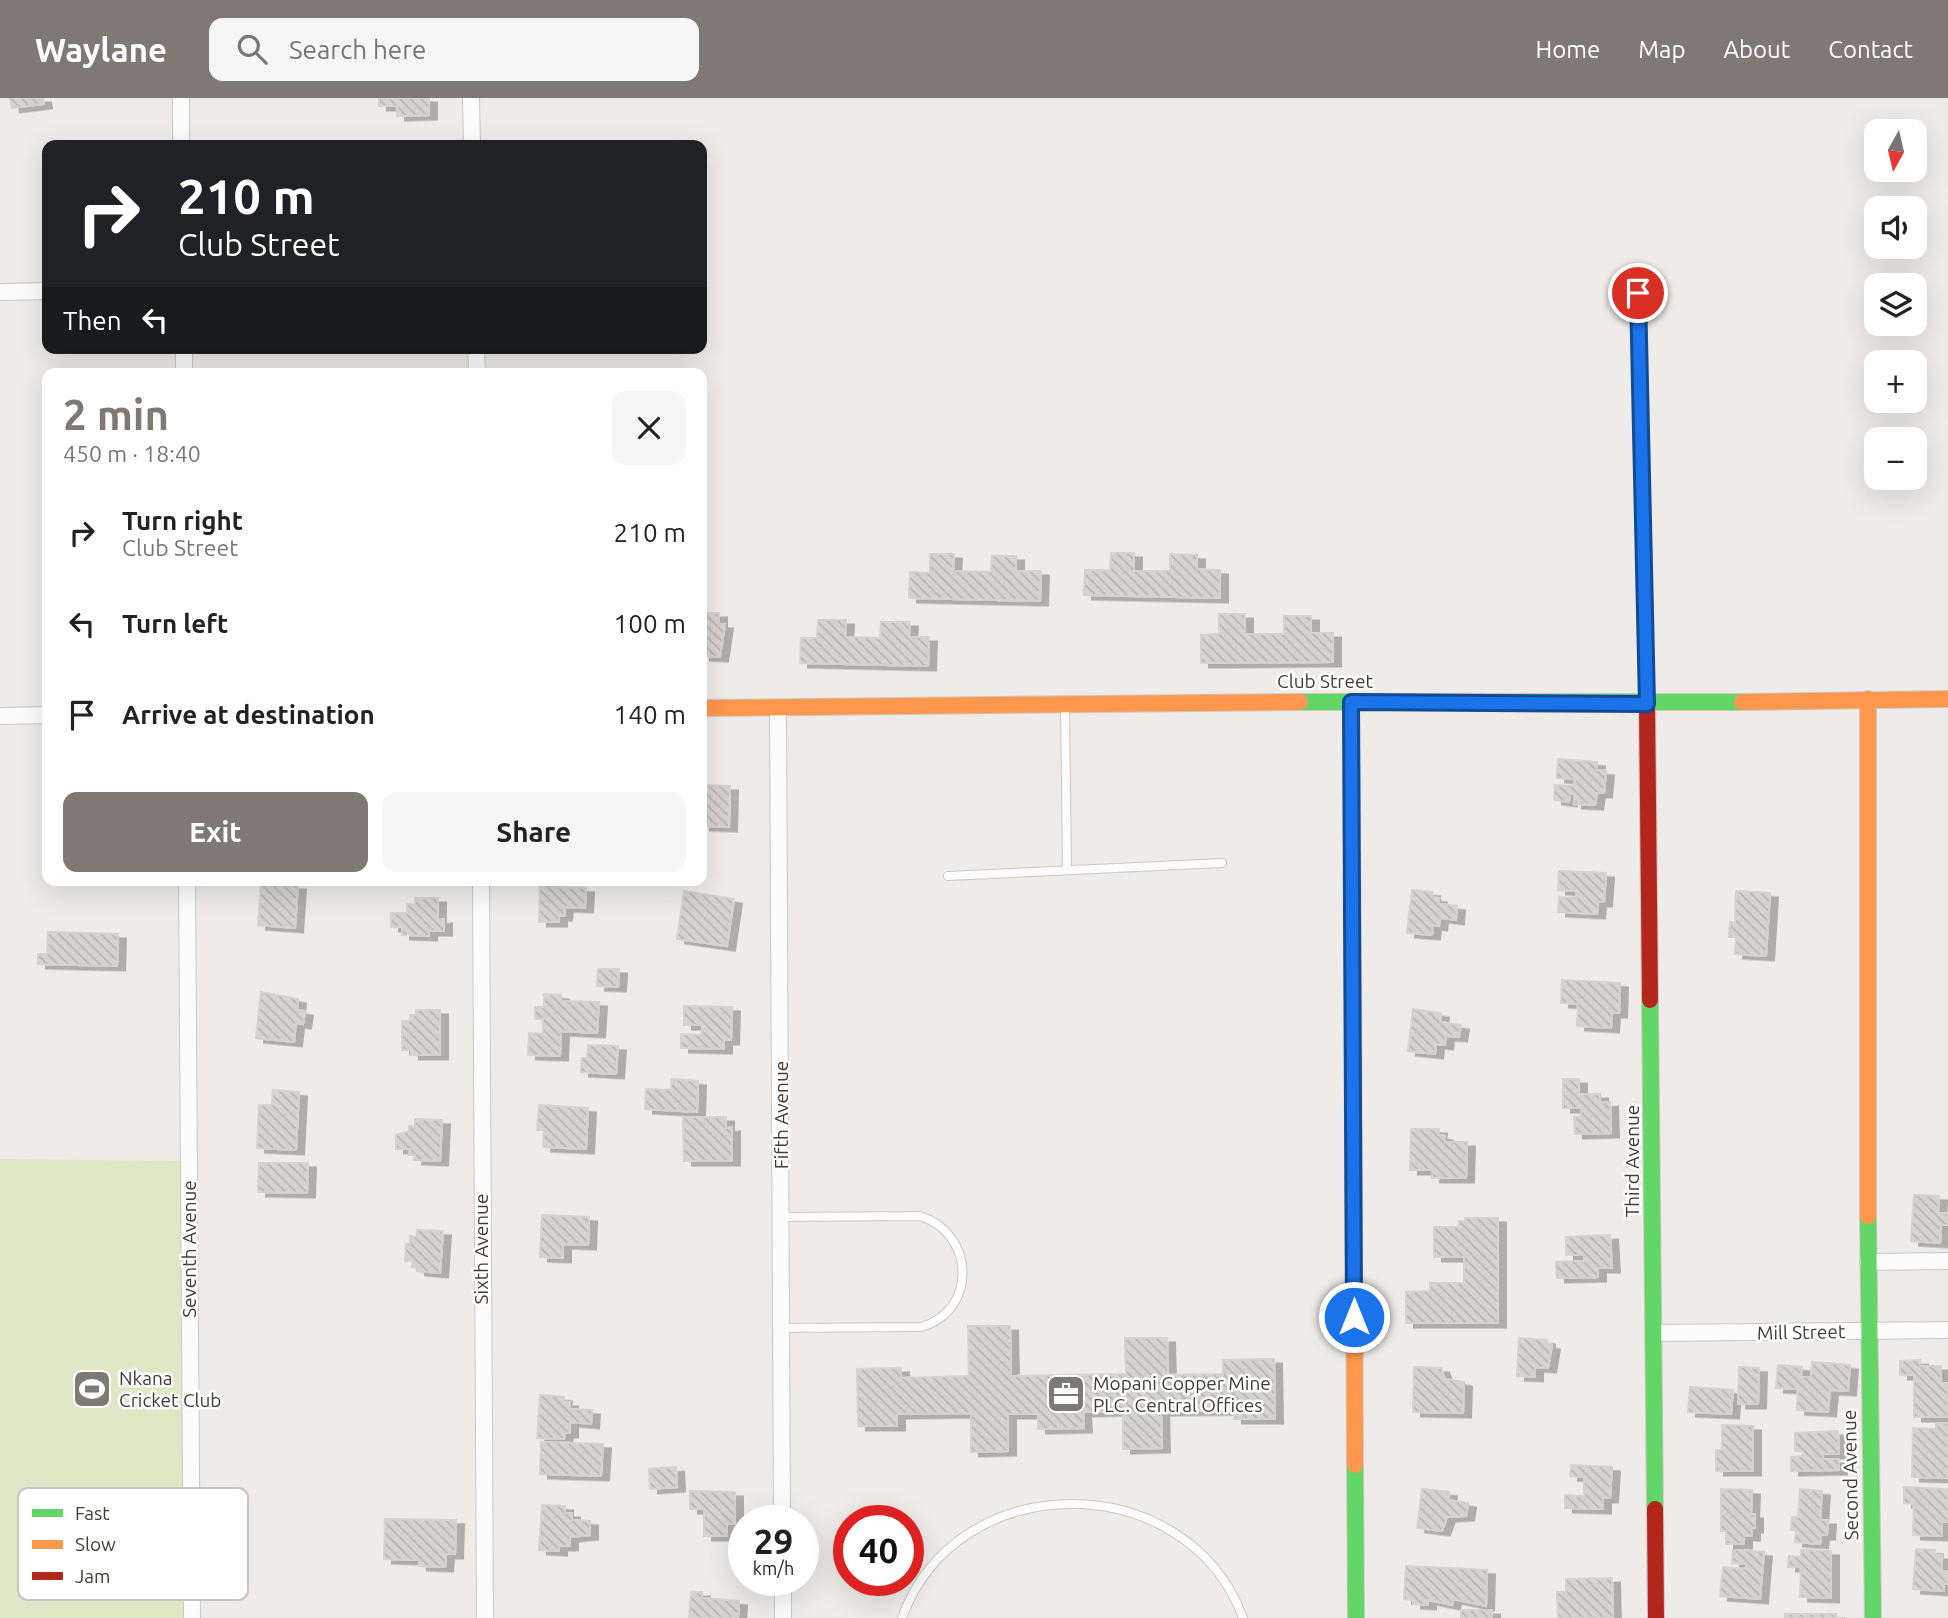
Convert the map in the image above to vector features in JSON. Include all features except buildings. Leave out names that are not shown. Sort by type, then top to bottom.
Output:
[{"type":"street","points":[[181,98],[181,140]]},
{"type":"street","points":[[471,98],[472,140]]},
{"type":"street","points":[[0,292],[42,290]]},
{"type":"street","name":"Second Avenue","points":[[1868,699],[1868,1262],[1874,1618]]},
{"type":"street","name":"Club Street","points":[[707,708],[1351,702],[1647,704],[1948,699]]},
{"type":"street","points":[[1351,702],[1356,1618]]},
{"type":"street","name":"Third Avenue","points":[[1647,704],[1656,1618]]},
{"type":"street","name":"Fifth Avenue","points":[[778,709],[782,1505]]},
{"type":"street","points":[[0,716],[42,715]]},
{"type":"street","name":"Seventh Avenue","points":[[187,886],[191,1488]]},
{"type":"street","name":"Sixth Avenue","points":[[481,886],[485,1618]]},
{"type":"street","points":[[1868,1262],[1948,1261]]},
{"type":"street","name":"Mill Street","points":[[1654,1334],[1948,1330]]},
{"type":"street","points":[[783,1596],[783,1618]]},
{"type":"street","name":"Seventh Avenue","points":[[192,1600],[192,1618]]},
{"type":"lane","points":[[1638,293],[1647,704]]},
{"type":"lane","points":[[1065,705],[1068,870]]},
{"type":"lane","points":[[948,876],[1222,863]]},
{"type":"lane","points":[[782,1217],[920,1216],[938,1222],[951,1234],[962,1269],[958,1301],[938,1323],[922,1328],[782,1328]]},
{"type":"lane","points":[[902,1618],[930,1570],[960,1539],[996,1517],[1033,1505],[1076,1502],[1113,1508],[1154,1521],[1194,1547],[1221,1577],[1243,1618]]},
{"type":"green space","name":"Nkana Cricket Club","points":[[0,1159],[180,1161],[186,1488],[18,1488],[18,1600],[189,1600],[189,1618],[0,1618]]},
{"type":"traffic: fast","points":[[1300,702],[1742,702]]},
{"type":"traffic: fast","points":[[1650,1000],[1655,1509]]},
{"type":"traffic: fast","points":[[1868,1216],[1873,1618]]},
{"type":"traffic: fast","points":[[1355,1465],[1356,1618]]},
{"type":"traffic: slow","points":[[1868,699],[1868,1216]]},
{"type":"traffic: slow","points":[[1742,702],[1948,699]]},
{"type":"traffic: slow","points":[[707,708],[1300,702]]},
{"type":"traffic: slow","points":[[1353,996],[1355,1465]]},
{"type":"traffic: jam","points":[[1351,702],[1353,996]]},
{"type":"traffic: jam","points":[[1647,704],[1650,1000]]},
{"type":"traffic: jam","points":[[1655,1509],[1656,1618]]},
{"type":"place","name":"Nkana Cricket Club","points":[[92,1389]]},
{"type":"place","name":"Mopani Copper Mine PLC. Central Offices","points":[[1066,1394]]},
{"type":"route","points":[[1354,1317],[1351,702],[1647,704],[1638,293]]}]
